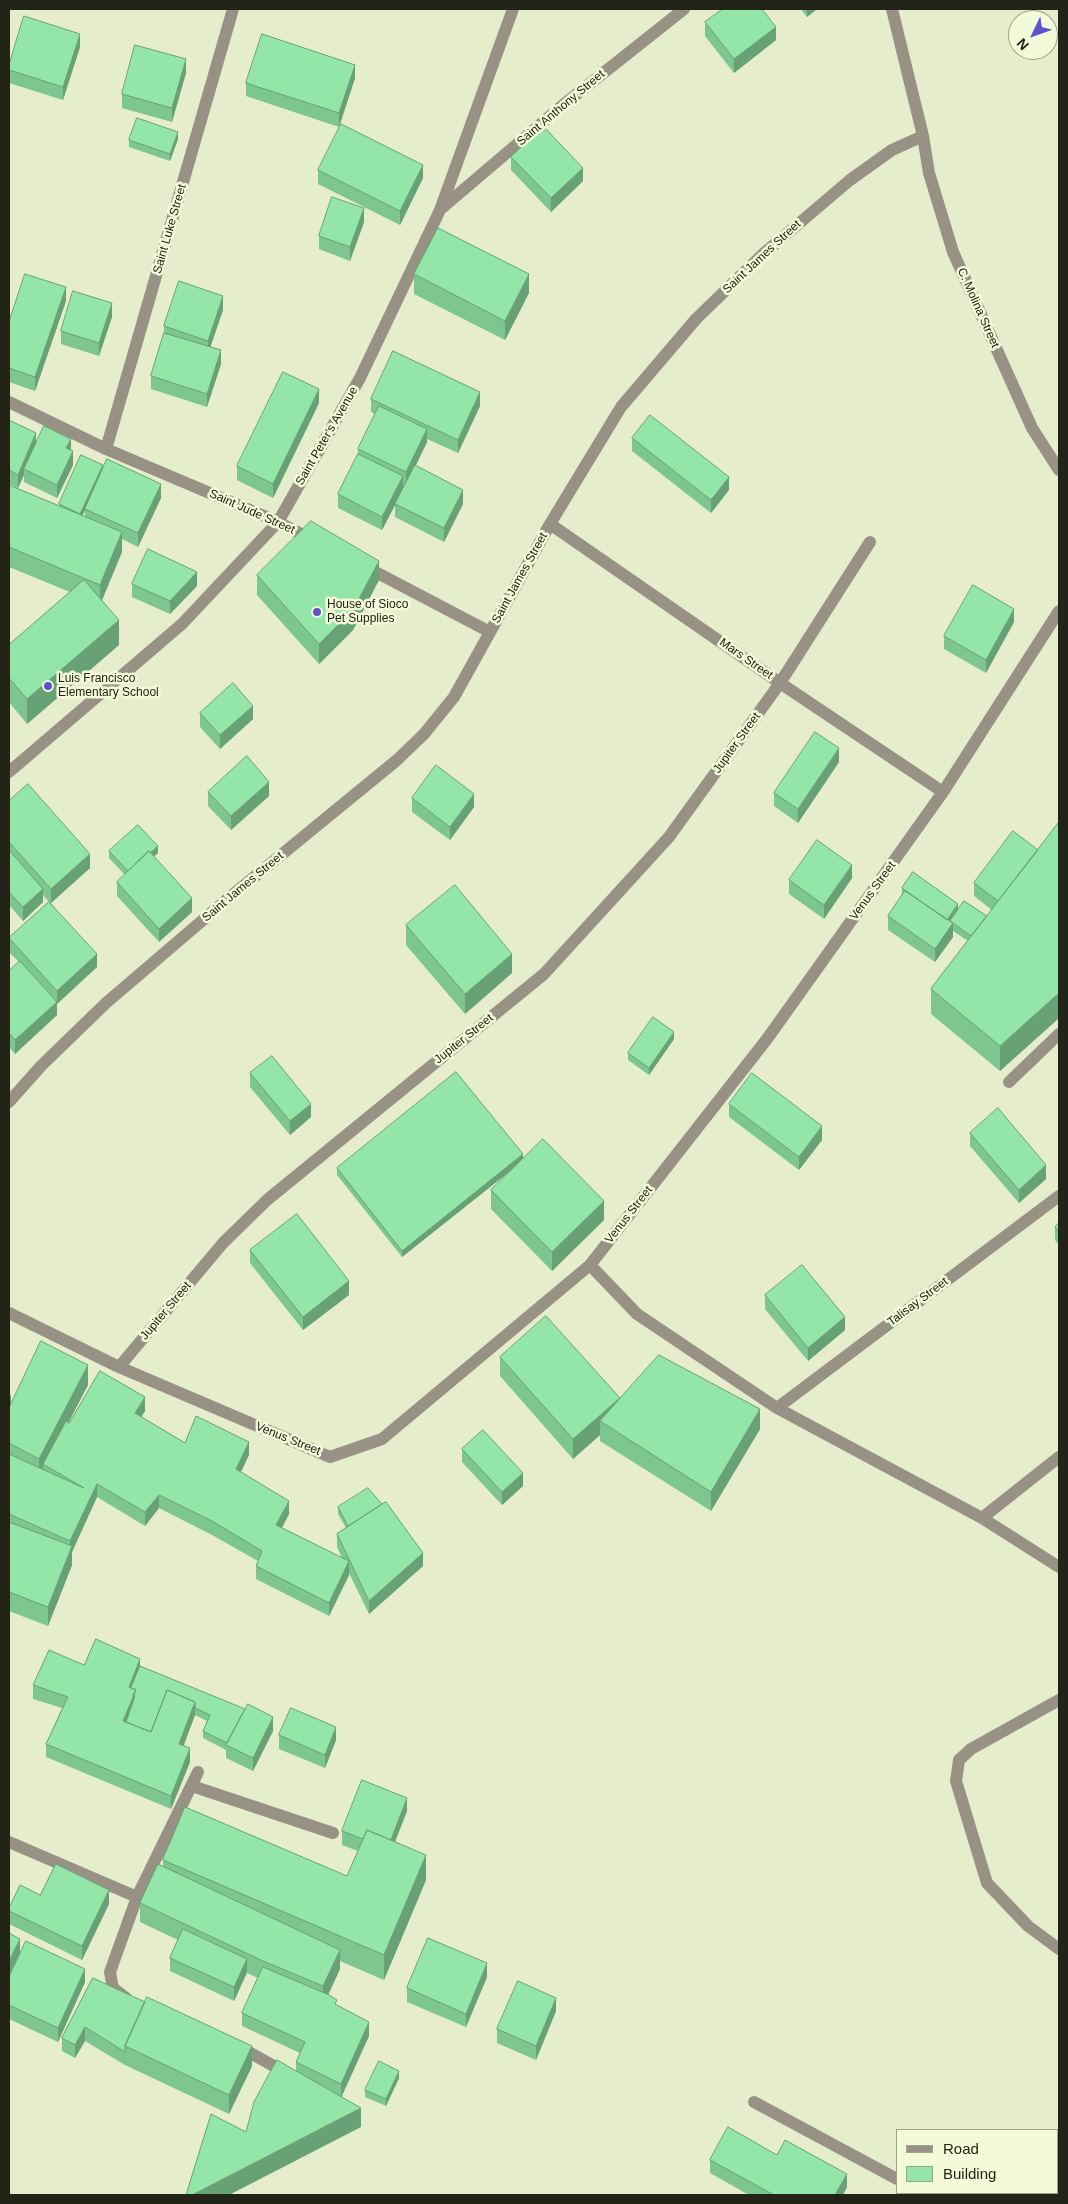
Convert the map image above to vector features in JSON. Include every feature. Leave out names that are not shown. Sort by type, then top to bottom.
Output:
[{"type":"street","name":"Saint Luke Street","points":[[106,449],[233,9]]},
{"type":"street","name":"Saint Peter's Avenue","points":[[9,772],[182,624],[278,522],[360,378],[440,210],[513,9]]},
{"type":"street","name":"Saint Anthony Street","points":[[440,210],[563,105],[684,9]]},
{"type":"street","points":[[892,9],[923,136]]},
{"type":"street","name":"C. Molina Street","points":[[923,136],[929,172],[953,252],[1032,428],[1059,470]]},
{"type":"street","name":"Saint James Street","points":[[9,1102],[42,1066],[106,1004],[231,896],[397,760],[424,734],[454,696],[550,524],[621,407],[696,319],[764,254],[850,180],[892,150],[923,136]]},
{"type":"street","name":"Saint Jude Street","points":[[9,402],[106,449],[278,522],[329,548]]},
{"type":"street","name":"Mars Street","points":[[550,524],[780,683],[943,792]]},
{"type":"street","name":"Jupiter Street","points":[[118,1367],[223,1243],[267,1200],[544,974],[669,837],[780,683],[870,542]]},
{"type":"street","points":[[354,561],[490,632]]},
{"type":"street","name":"Venus Street","points":[[9,1313],[118,1367],[330,1457],[382,1439],[590,1266],[767,1039],[943,792],[1059,611]]},
{"type":"street","points":[[1009,1082],[1059,1034]]},
{"type":"street","name":"Talisay Street","points":[[778,1408],[1059,1196]]},
{"type":"street","points":[[590,1266],[637,1314],[778,1408],[982,1518],[1059,1567]]},
{"type":"street","points":[[982,1518],[1059,1457]]},
{"type":"street","points":[[1059,1700],[971,1749],[960,1760],[956,1781],[987,1883],[1028,1926],[1059,1949]]},
{"type":"street","points":[[134,2001],[125,1998],[113,1988],[110,1972],[136,1896],[198,1772]]},
{"type":"street","points":[[192,1786],[333,1833]]},
{"type":"street","points":[[9,1842],[136,1896]]},
{"type":"street","points":[[231,2043],[266,2060],[296,2079]]},
{"type":"street","points":[[754,2102],[896,2177]]},
{"type":"building","points":[[723,9],[762,9],[776,27],[734,59],[705,22]]},
{"type":"building","points":[[24,16],[80,34],[63,87],[9,70]]},
{"type":"building","points":[[262,34],[355,65],[339,113],[246,83]]},
{"type":"building","points":[[135,45],[186,59],[172,108],[122,94]]},
{"type":"building","points":[[137,118],[178,132],[170,154],[129,140]]},
{"type":"building","points":[[341,124],[423,165],[400,211],[318,170]]},
{"type":"building","points":[[543,126],[583,168],[551,198],[511,157]]},
{"type":"building","points":[[332,197],[364,208],[350,247],[319,236]]},
{"type":"building","points":[[438,228],[529,274],[505,321],[414,274]]},
{"type":"building","points":[[25,274],[66,287],[35,377],[9,368],[9,322]]},
{"type":"building","points":[[179,281],[223,296],[208,341],[164,326]]},
{"type":"building","points":[[73,291],[112,303],[99,343],[61,331]]},
{"type":"building","points":[[164,333],[221,350],[207,394],[151,376]]},
{"type":"building","points":[[393,351],[480,392],[458,440],[371,399]]},
{"type":"building","points":[[283,372],[319,389],[273,484],[237,466]]},
{"type":"building","points":[[379,406],[427,429],[406,472],[358,449]]},
{"type":"building","points":[[650,415],[729,477],[711,500],[632,438]]},
{"type":"building","points":[[9,420],[36,433],[18,475],[9,470]]},
{"type":"building","points":[[44,426],[71,439],[66,448],[73,451],[57,485],[24,469]]},
{"type":"building","points":[[358,454],[403,476],[382,517],[338,494]]},
{"type":"building","points":[[81,455],[103,465],[80,514],[59,504]]},
{"type":"building","points":[[107,459],[161,484],[138,533],[85,509]]},
{"type":"building","points":[[415,465],[463,490],[444,528],[395,504]]},
{"type":"building","points":[[9,485],[122,532],[100,585],[9,547]]},
{"type":"building","name":"House of Sioco Pet Supplies","points":[[311,521],[379,561],[353,610],[319,644],[257,575]]},
{"type":"building","points":[[148,549],[197,572],[170,601],[132,584]]},
{"type":"building","points":[[84,580],[119,620],[27,699],[9,678],[9,645]]},
{"type":"building","points":[[973,585],[1014,609],[986,660],[944,636]]},
{"type":"building","points":[[233,683],[253,706],[220,735],[200,713]]},
{"type":"building","points":[[815,732],[839,748],[798,809],[774,793]]},
{"type":"building","points":[[247,756],[269,782],[231,816],[208,792]]},
{"type":"building","points":[[436,765],[474,794],[450,827],[412,798]]},
{"type":"building","points":[[28,784],[90,854],[51,889],[9,842],[9,801]]},
{"type":"building","points":[[1059,822],[1059,993],[1000,1046],[931,989]]},
{"type":"building","points":[[138,825],[158,846],[150,853],[149,851],[128,871],[109,851]]},
{"type":"building","points":[[1013,831],[1038,850],[998,901],[974,883]]},
{"type":"building","points":[[817,840],[852,865],[824,905],[789,880]]},
{"type":"building","points":[[9,850],[43,889],[23,907],[9,892]]},
{"type":"building","points":[[149,851],[192,898],[159,929],[117,882]]},
{"type":"building","points":[[913,872],[958,904],[947,920],[902,888]]},
{"type":"building","points":[[455,885],[512,954],[465,994],[406,925]]},
{"type":"building","points":[[905,891],[953,923],[935,949],[888,916]]},
{"type":"building","points":[[964,901],[987,916],[971,936],[950,921]]},
{"type":"building","points":[[49,902],[97,954],[57,991],[9,938]]},
{"type":"building","points":[[20,961],[57,1002],[15,1040],[9,1033],[9,971]]},
{"type":"building","points":[[653,1017],[674,1032],[649,1068],[628,1053]]},
{"type":"building","points":[[272,1056],[311,1104],[290,1121],[250,1073]]},
{"type":"building","points":[[456,1072],[523,1154],[402,1251],[337,1168]]},
{"type":"building","points":[[752,1073],[822,1126],[799,1157],[729,1104]]},
{"type":"building","points":[[998,1108],[1046,1165],[1019,1190],[970,1133]]},
{"type":"building","points":[[543,1139],[604,1201],[552,1252],[491,1190]]},
{"type":"building","points":[[297,1214],[349,1281],[303,1317],[250,1250]]},
{"type":"building","points":[[1059,1223],[1059,1232],[1055,1227]]},
{"type":"building","points":[[802,1265],[845,1317],[808,1348],[765,1295]]},
{"type":"building","points":[[546,1316],[620,1398],[573,1439],[500,1357]]},
{"type":"building","points":[[41,1341],[88,1365],[39,1459],[9,1443],[9,1408]]},
{"type":"building","points":[[659,1355],[760,1409],[711,1492],[600,1421]]},
{"type":"building","points":[[100,1371],[145,1397],[135,1413],[185,1443],[196,1416],[249,1442],[236,1469],[289,1501],[276,1525],[349,1561],[329,1603],[256,1566],[262,1551],[212,1521],[159,1495],[145,1512],[97,1484],[70,1541],[9,1514],[9,1454],[84,1488],[43,1464],[66,1421],[69,1423]]},
{"type":"building","points":[[483,1430],[523,1473],[502,1492],[462,1449]]},
{"type":"building","points":[[368,1488],[382,1504],[348,1526],[338,1507]]},
{"type":"building","points":[[386,1502],[423,1553],[369,1601],[337,1534]]},
{"type":"building","points":[[9,1522],[72,1546],[48,1607],[9,1592]]},
{"type":"building","points":[[96,1639],[140,1659],[129,1687],[136,1690],[123,1721],[151,1732],[167,1690],[195,1702],[179,1744],[190,1748],[171,1796],[46,1744],[68,1697],[33,1685],[49,1650],[84,1665]]},
{"type":"building","points":[[140,1666],[245,1709],[227,1743],[203,1731],[210,1715],[195,1708],[195,1702],[167,1690],[151,1732],[126,1722],[136,1690],[131,1688]]},
{"type":"building","points":[[248,1704],[273,1717],[253,1758],[226,1745]]},
{"type":"building","points":[[291,1708],[336,1727],[325,1755],[279,1735]]},
{"type":"building","points":[[362,1780],[407,1798],[391,1840],[367,1830],[363,1839],[342,1831]]},
{"type":"building","points":[[185,1807],[347,1876],[367,1830],[426,1855],[384,1955],[163,1860]]},
{"type":"building","points":[[56,1864],[109,1890],[82,1946],[9,1911],[20,1885],[40,1895]]},
{"type":"building","points":[[158,1864],[340,1950],[323,1986],[263,1961],[140,1903]]},
{"type":"building","points":[[183,1929],[247,1959],[234,1987],[170,1958]]},
{"type":"building","points":[[9,1933],[20,1939],[9,1961]]},
{"type":"building","points":[[428,1938],[487,1963],[466,2014],[407,1988]]},
{"type":"building","points":[[26,1941],[85,1969],[58,2028],[9,2005],[9,1977]]},
{"type":"building","points":[[263,1967],[327,1994],[337,2000],[335,2004],[369,2022],[341,2084],[296,2062],[305,2042],[242,2013]]},
{"type":"building","points":[[93,1978],[145,2002],[125,2046],[125,2052],[85,2027],[75,2045],[62,2038]]},
{"type":"building","points":[[518,1981],[556,1998],[536,2046],[497,2029]]},
{"type":"building","points":[[147,1997],[252,2046],[229,2095],[125,2046]]},
{"type":"building","points":[[277,2060],[361,2108],[192,2195],[186,2195],[211,2114],[246,2132],[254,2102]]},
{"type":"building","points":[[379,2061],[399,2071],[386,2099],[365,2090]]},
{"type":"building","points":[[728,2127],[777,2155],[785,2140],[847,2174],[835,2195],[774,2195],[710,2160]]},
{"type":"place","name":"House of Sioco Pet Supplies","points":[[317,612]]},
{"type":"place","name":"Luis Francisco Elementary School","points":[[48,686]]}]
